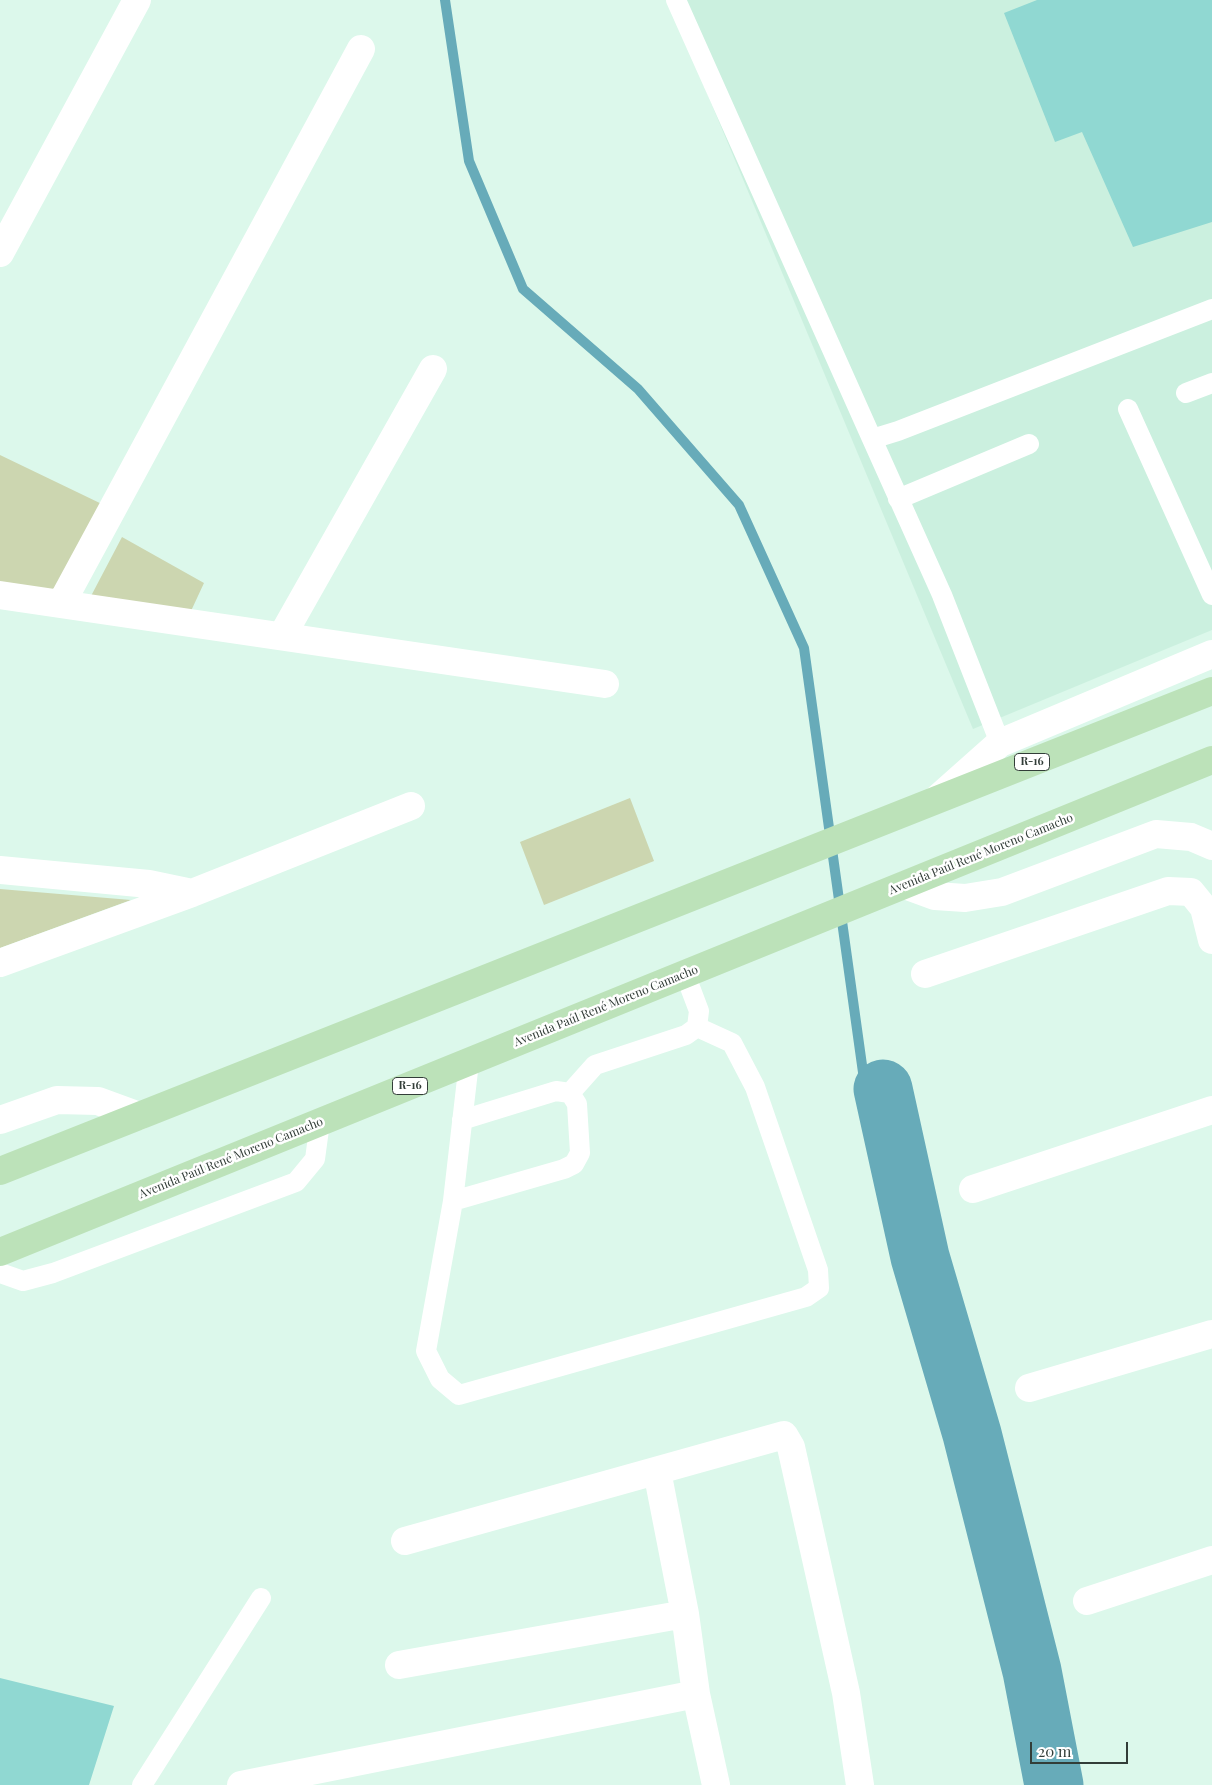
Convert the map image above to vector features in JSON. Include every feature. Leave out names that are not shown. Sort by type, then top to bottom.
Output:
[{"type":"main road","name":"R-16","points":[[0,1171],[1212,691]]},
{"type":"main road","name":"Avenida Paúl René Moreno Camacho","points":[[0,1252],[1212,760]]},
{"type":"street","points":[[0,253],[137,0]]},
{"type":"street","points":[[61,604],[361,49]]},
{"type":"street","points":[[282,636],[433,369]]},
{"type":"street","points":[[0,595],[605,684]]},
{"type":"street","points":[[937,799],[1000,744],[1051,720],[1212,654]]},
{"type":"street","points":[[0,963],[192,893],[411,806]]},
{"type":"street","points":[[905,885],[935,896],[964,898],[1002,892],[1156,834],[1191,837],[1212,846]]},
{"type":"street","points":[[0,870],[149,884],[192,893]]},
{"type":"street","points":[[925,974],[1168,891],[1190,892],[1204,908],[1212,940]]},
{"type":"street","points":[[0,1120],[57,1100],[98,1101],[139,1116]]},
{"type":"street","points":[[973,1188],[1212,1110]]},
{"type":"street","points":[[1029,1388],[1212,1334]]},
{"type":"street","points":[[405,1541],[784,1435],[791,1447],[846,1693],[860,1785]]},
{"type":"street","points":[[656,1471],[685,1614],[696,1694],[716,1785]]},
{"type":"street","points":[[1087,1601],[1212,1560]]},
{"type":"street","points":[[399,1665],[685,1614]]},
{"type":"street","points":[[241,1785],[696,1694]]},
{"type":"lane","points":[[676,0],[942,595],[1000,744]]},
{"type":"lane","points":[[872,439],[908,428],[1212,309]]},
{"type":"lane","points":[[1186,393],[1212,383]]},
{"type":"lane","points":[[1128,410],[1212,595]]},
{"type":"lane","points":[[898,499],[1029,444]]},
{"type":"lane","points":[[570,1093],[595,1065],[686,1035],[697,1027],[699,1011],[685,974]]},
{"type":"lane","points":[[469,1062],[453,1201],[426,1351],[440,1379],[459,1394],[806,1298],[819,1288],[818,1270],[755,1087],[732,1043],[697,1027]]},
{"type":"lane","points":[[453,1201],[564,1169],[574,1164],[580,1153],[577,1104],[570,1093],[556,1091],[462,1120]]},
{"type":"lane","points":[[0,1273],[23,1281],[53,1273],[296,1182],[316,1159],[320,1122]]},
{"type":"lane","points":[[142,1785],[261,1598]]},
{"type":"shaded area","points":[[668,0],[1212,0],[1212,630],[973,729]]},
{"type":"shaded area","points":[[0,455],[106,506],[55,603],[0,595]]},
{"type":"shaded area","points":[[122,537],[204,583],[191,611],[91,596]]},
{"type":"shaded area","points":[[630,798],[654,861],[544,905],[520,842]]},
{"type":"shaded area","points":[[0,889],[131,900],[0,948]]},
{"type":"building","points":[[1037,0],[1212,0],[1212,222],[1133,247],[1082,132],[1055,142],[1004,13]]},
{"type":"building","points":[[0,1678],[114,1706],[89,1785],[0,1785]]},
{"type":"waterway","points":[[445,0],[469,161],[523,289],[638,389],[739,505],[804,648],[877,1173],[918,1314],[1015,1671],[1036,1785]]},
{"type":"waterway","points":[[883,1089],[920,1257],[972,1434],[1032,1671],[1054,1785]]}]
